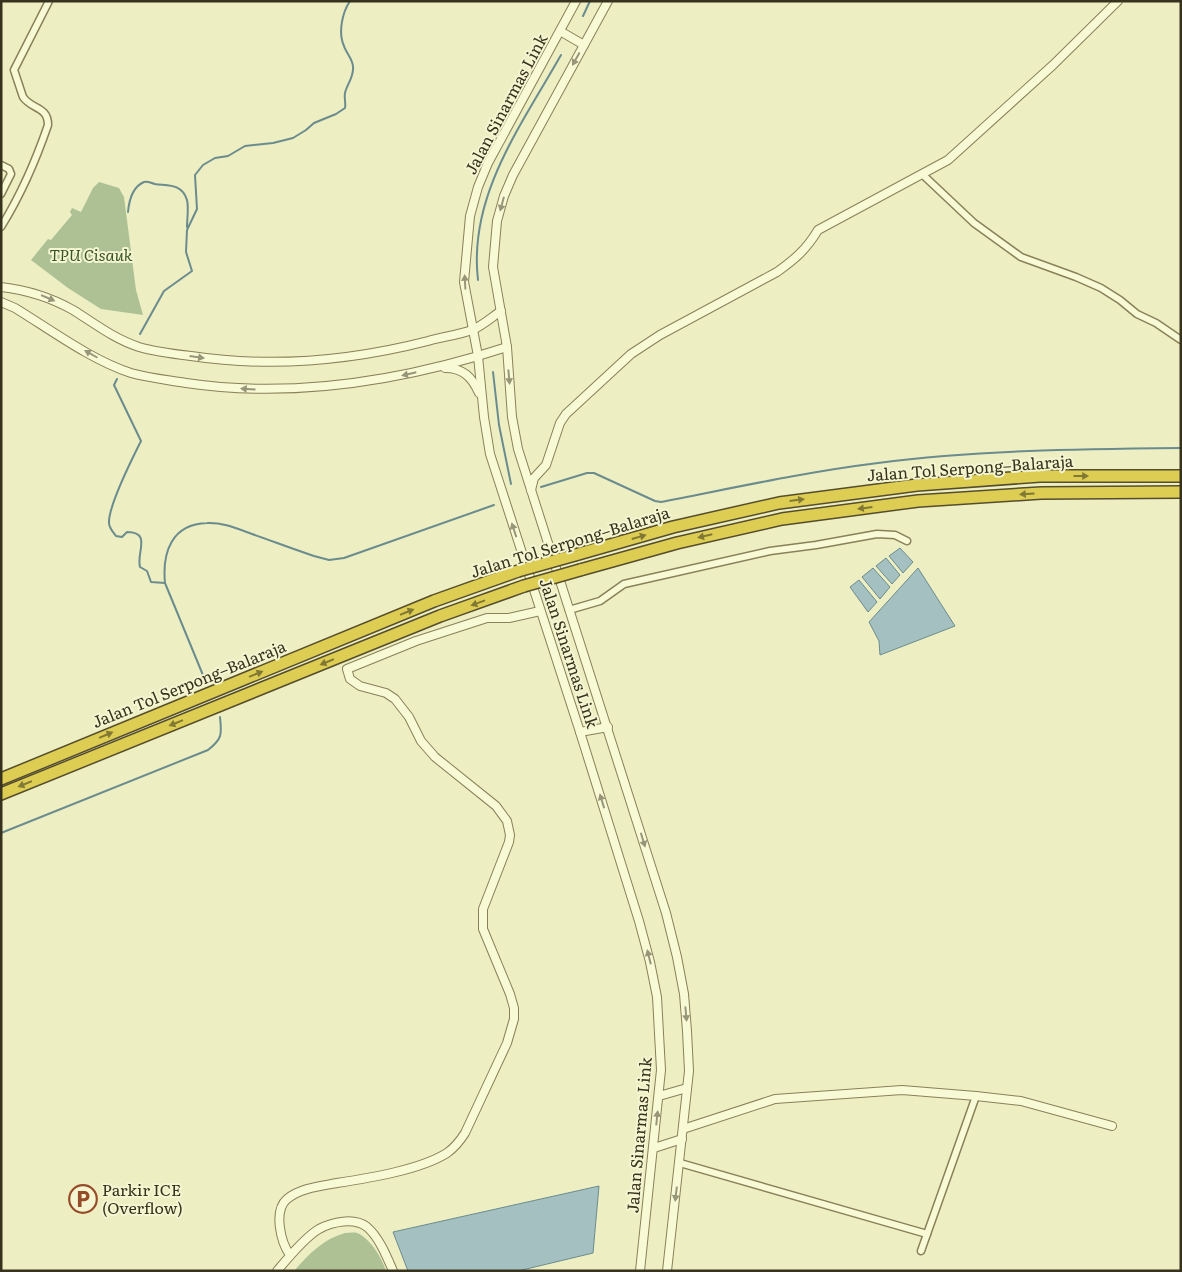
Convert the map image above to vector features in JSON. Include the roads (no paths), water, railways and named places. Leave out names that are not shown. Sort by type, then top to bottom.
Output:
[{"type":"highway","name":"Jalan Tol Serpong–Balaraja","points":[[1,779],[434,601],[518,571],[673,527],[779,503],[917,485],[1040,476],[1181,476]]},
{"type":"highway","name":"Jalan Tol Serpong–Balaraja","points":[[1,794],[440,616],[524,586],[677,543],[782,519],[918,501],[1032,493],[1181,492]]},
{"type":"highway","points":[[1,773],[61,754]]},
{"type":"street","points":[[1,227],[29,176],[48,125],[48,118],[45,112],[23,97],[14,70],[49,1]]},
{"type":"street","name":"Jalan Sinarmas Link","points":[[576,1],[488,163],[478,188],[470,216],[464,282],[478,356],[490,454],[639,920],[657,997],[661,1070],[640,1271]]},
{"type":"street","points":[[1,287],[20,289],[46,297],[72,310],[116,337],[138,346],[210,359],[302,362],[347,358],[401,348],[473,330],[501,312],[493,267],[498,221],[504,196],[513,175],[608,1]]},
{"type":"street","points":[[531,490],[534,478],[546,465],[560,423],[566,414],[631,354],[660,335],[777,272],[794,260],[809,245],[818,230],[948,160],[1053,64],[1118,1]]},
{"type":"street","name":"Jalan Sinarmas Link","points":[[560,31],[584,45]]},
{"type":"street","points":[[1,165],[9,169],[10,174],[1,194]]},
{"type":"street","points":[[922,174],[974,223],[1021,257],[1101,288],[1137,314],[1156,323],[1181,340]]},
{"type":"street","points":[[1,302],[16,308],[104,362],[130,372],[207,386],[255,390],[304,389],[351,384],[408,374],[507,347]]},
{"type":"street","name":"Jalan Sinarmas Link","points":[[501,312],[507,347],[512,417],[518,449],[666,913],[684,994],[689,1071],[667,1271]]},
{"type":"street","points":[[432,368],[454,368],[466,374],[474,381],[482,399]]},
{"type":"street","points":[[569,610],[600,601],[624,584],[733,558],[877,534],[895,535],[907,541]]},
{"type":"street","points":[[290,1255],[285,1248],[280,1222],[280,1209],[288,1198],[318,1186],[403,1169],[434,1160],[449,1152],[459,1142],[465,1134],[507,1043],[514,1019],[514,1008],[510,994],[483,929],[482,919],[483,908],[509,842],[510,834],[507,821],[496,806],[435,757],[420,740],[409,717],[395,699],[386,694],[360,686],[350,679],[347,669],[416,641],[487,618],[509,618],[540,611]]},
{"type":"street","points":[[580,732],[608,727]]},
{"type":"street","points":[[659,1096],[687,1088]]},
{"type":"street","points":[[683,1129],[775,1099],[902,1090],[1021,1102],[1112,1126]]},
{"type":"street","points":[[921,1251],[976,1096]]},
{"type":"street","points":[[654,1148],[682,1140]]},
{"type":"street","points":[[680,1163],[927,1234]]},
{"type":"street","points":[[277,1271],[290,1255],[318,1230],[337,1222],[351,1221],[366,1227],[375,1237],[393,1271]]},
{"type":"water","points":[[900,548],[913,562],[903,573],[889,556]]},
{"type":"water","points":[[886,558],[900,575],[892,584],[876,566]]},
{"type":"water","points":[[873,568],[890,587],[880,599],[862,577]]},
{"type":"water","points":[[918,568],[955,626],[880,655],[879,641],[869,622]]},
{"type":"water","points":[[859,580],[877,602],[868,612],[850,587]]},
{"type":"water","points":[[599,1186],[593,1253],[518,1271],[408,1271],[393,1232]]},
{"type":"waterway","points":[[140,334],[164,291],[192,271],[186,252],[187,230],[197,209],[195,175],[203,165],[215,158],[228,156],[245,146],[273,143],[293,138],[314,123],[345,108],[345,93],[353,67],[342,41],[341,29],[343,17],[350,1]]},
{"type":"waterway","points":[[583,16],[590,1]]},
{"type":"waterway","points":[[478,280],[477,249],[481,219],[490,190],[515,134],[561,55]]},
{"type":"waterway","points":[[128,212],[132,195],[140,184],[147,182],[174,186],[182,191],[187,200],[187,227]]},
{"type":"waterway","points":[[493,372],[499,425],[511,484]]},
{"type":"waterway","points":[[117,379],[114,385],[141,441],[112,505],[109,525],[116,536],[122,537],[127,532],[135,533],[139,536],[141,539],[140,567],[147,571],[151,582],[165,583]]},
{"type":"waterway","points":[[541,487],[587,473],[594,473],[661,502],[823,471],[953,455],[1029,451],[1181,448]]},
{"type":"waterway","points":[[205,680],[165,583],[165,561],[168,551],[172,542],[185,528],[207,523],[224,525],[329,560],[344,558],[494,505]]},
{"type":"waterway","points":[[1,833],[208,750],[216,743],[220,736],[220,717]]},
{"type":"place","name":"Parkir ICE (Overflow)","points":[[83,1199]]},
{"type":"park label","name":"TPU Cisauk","points":[[91,255]]}]
